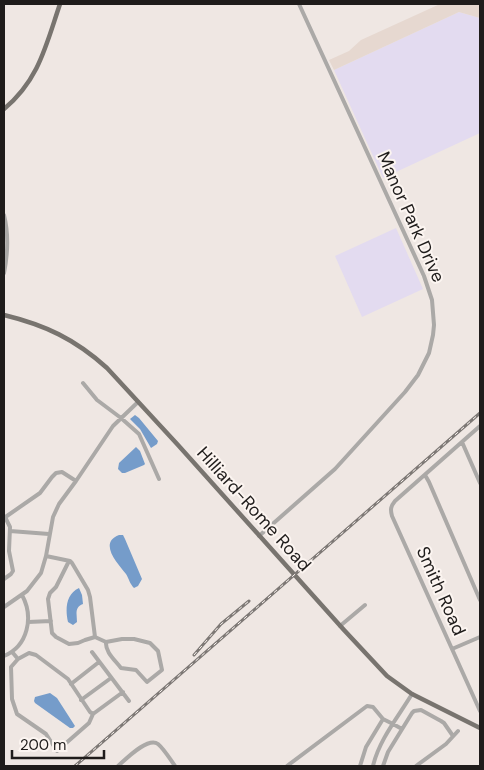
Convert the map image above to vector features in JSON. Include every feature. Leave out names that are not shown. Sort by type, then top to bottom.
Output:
[{"type":"main road","points":[[4,109],[21,92],[39,64],[60,4]]},
{"type":"main road","name":"Hilliard-Rome Road","points":[[4,315],[32,322],[52,330],[98,360],[387,676],[412,694],[480,728]]},
{"type":"street","name":"Manor Park Drive","points":[[259,536],[335,469],[411,384],[424,365],[429,353],[434,325],[432,300],[424,276],[299,4]]},
{"type":"street","points":[[4,215],[8,243],[4,273]]},
{"type":"street","points":[[83,383],[98,400],[139,434],[160,479]]},
{"type":"street","points":[[4,607],[27,590],[41,573],[46,556],[52,517],[58,504],[113,426],[138,402]]},
{"type":"street","points":[[480,426],[425,475],[480,600]]},
{"type":"street","points":[[462,442],[480,483]]},
{"type":"street","points":[[4,579],[13,571],[9,551],[10,531],[8,522],[4,518],[40,493],[56,473],[62,472],[76,481]]},
{"type":"street","name":"Smith Road","points":[[425,475],[392,504],[392,516],[480,711]]},
{"type":"street","points":[[10,531],[49,534]]},
{"type":"street","points":[[46,556],[72,563],[88,590],[95,637]]},
{"type":"street","points":[[69,561],[48,599],[52,633],[69,644],[95,637],[106,642],[134,639],[150,643],[158,651],[162,670],[147,682],[136,670],[121,668],[107,650],[106,642]]},
{"type":"street","points":[[4,656],[13,652],[24,638],[28,622],[28,612],[22,594]]},
{"type":"street","points":[[340,626],[365,605]]},
{"type":"street","points":[[28,622],[51,621]]},
{"type":"street","points":[[452,649],[480,637]]},
{"type":"street","points":[[13,652],[18,659]]},
{"type":"street","points":[[92,652],[129,701]]},
{"type":"street","points":[[93,714],[62,674],[36,654],[29,654],[18,659],[11,667],[12,699],[17,714],[46,734],[58,751],[89,724],[93,714],[123,692]]},
{"type":"street","points":[[71,684],[98,662]]},
{"type":"street","points":[[81,700],[110,678]]},
{"type":"street","points":[[373,766],[393,724],[412,694]]},
{"type":"street","points":[[287,766],[367,706],[373,707],[383,719],[402,729]]},
{"type":"street","points":[[383,766],[388,752],[414,711],[421,710],[441,721],[453,736]]},
{"type":"street","points":[[360,766],[366,747],[383,719]]},
{"type":"street","points":[[416,766],[446,744],[458,731]]},
{"type":"street","points":[[118,766],[124,764],[145,744],[154,742],[158,744],[175,766]]},
{"type":"shaded area","points":[[440,4],[480,4],[480,18],[459,12],[334,70],[329,60],[349,51],[361,40]]},
{"type":"shaded area","points":[[459,12],[480,18],[480,133],[383,178],[334,70]]},
{"type":"shaded area","points":[[396,228],[423,289],[362,317],[335,256]]},
{"type":"water","points":[[135,415],[158,441],[151,448],[140,429],[130,419]]},
{"type":"water","points":[[136,447],[140,451],[145,464],[122,473],[118,469],[119,463]]},
{"type":"water","points":[[119,535],[123,535],[142,579],[138,586],[134,588],[110,548],[110,543]]},
{"type":"water","points":[[79,588],[83,604],[77,609],[77,622],[73,625],[68,622],[67,602],[71,594]]},
{"type":"water","points":[[50,693],[57,698],[75,726],[73,728],[70,728],[35,703],[35,697]]},
{"type":"railway","points":[[75,766],[480,413]]},
{"type":"railway","points":[[194,655],[221,624],[249,601]]}]
